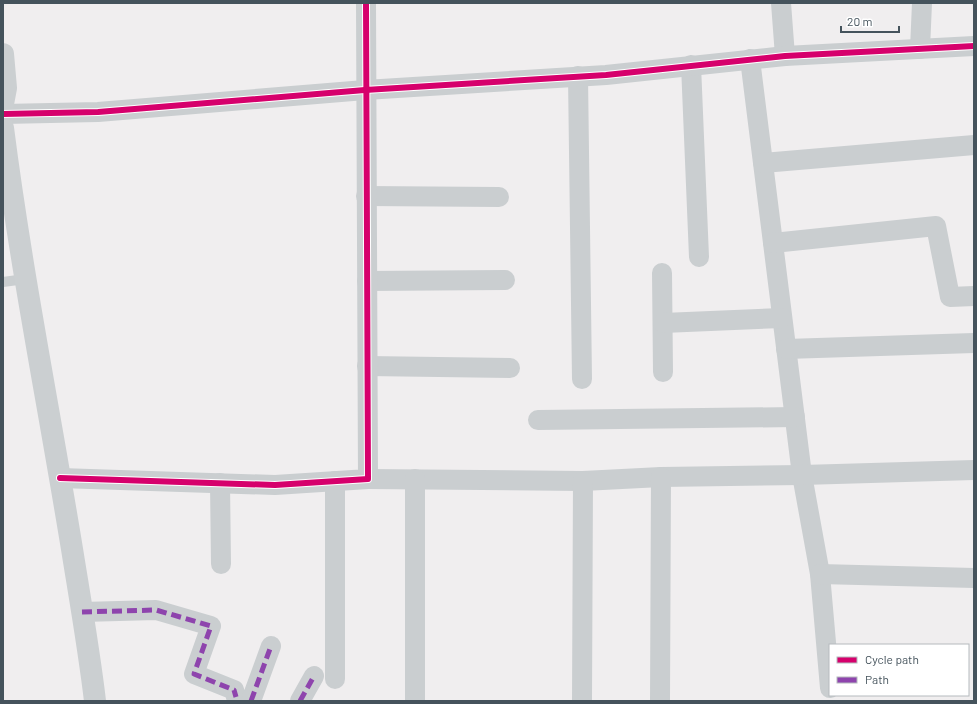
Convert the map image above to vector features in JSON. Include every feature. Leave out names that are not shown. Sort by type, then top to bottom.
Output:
[{"type":"street","points":[[366,3],[368,479]]},
{"type":"street","points":[[781,3],[785,56]]},
{"type":"street","points":[[920,49],[922,3]]},
{"type":"street","points":[[3,114],[98,112],[366,90],[606,75],[785,56],[974,46]]},
{"type":"street","points":[[3,54],[6,88],[3,104]]},
{"type":"street","points":[[750,59],[802,475],[820,574],[829,677]]},
{"type":"street","points":[[691,65],[699,257]]},
{"type":"street","points":[[578,76],[582,379]]},
{"type":"street","points":[[3,128],[25,279],[60,478],[95,701]]},
{"type":"street","points":[[763,163],[974,145]]},
{"type":"street","points":[[366,196],[499,197]]},
{"type":"street","points":[[773,243],[936,226],[950,297],[974,296]]},
{"type":"street","points":[[662,273],[663,372]]},
{"type":"street","points":[[367,281],[505,280]]},
{"type":"street","points":[[662,323],[782,318]]},
{"type":"street","points":[[786,349],[974,343]]},
{"type":"street","points":[[367,366],[510,368]]},
{"type":"street","points":[[538,420],[795,417]]},
{"type":"street","points":[[60,478],[275,485],[368,479],[582,481],[661,477],[974,470]]},
{"type":"street","points":[[660,701],[661,477]]},
{"type":"street","points":[[415,479],[415,701]]},
{"type":"street","points":[[335,481],[335,678]]},
{"type":"street","points":[[582,481],[582,701]]},
{"type":"street","points":[[220,483],[221,564]]},
{"type":"street","points":[[820,574],[974,578]]},
{"type":"street","points":[[82,612],[156,610],[211,626],[194,674],[234,690],[236,696],[245,701]]},
{"type":"street","points":[[251,701],[271,646]]},
{"type":"street","points":[[300,701],[314,676]]},
{"type":"lane","points":[[3,282],[25,279]]},
{"type":"marked path","points":[[82,612],[156,610],[211,626],[194,674],[234,690],[236,697]]},
{"type":"marked path","points":[[251,701],[271,646]]},
{"type":"marked path","points":[[300,701],[314,676]]},
{"type":"cycle path","points":[[60,478],[275,485],[368,479],[366,3]]},
{"type":"cycle path","points":[[3,114],[98,112],[365,90],[606,75],[785,56],[974,46]]}]
